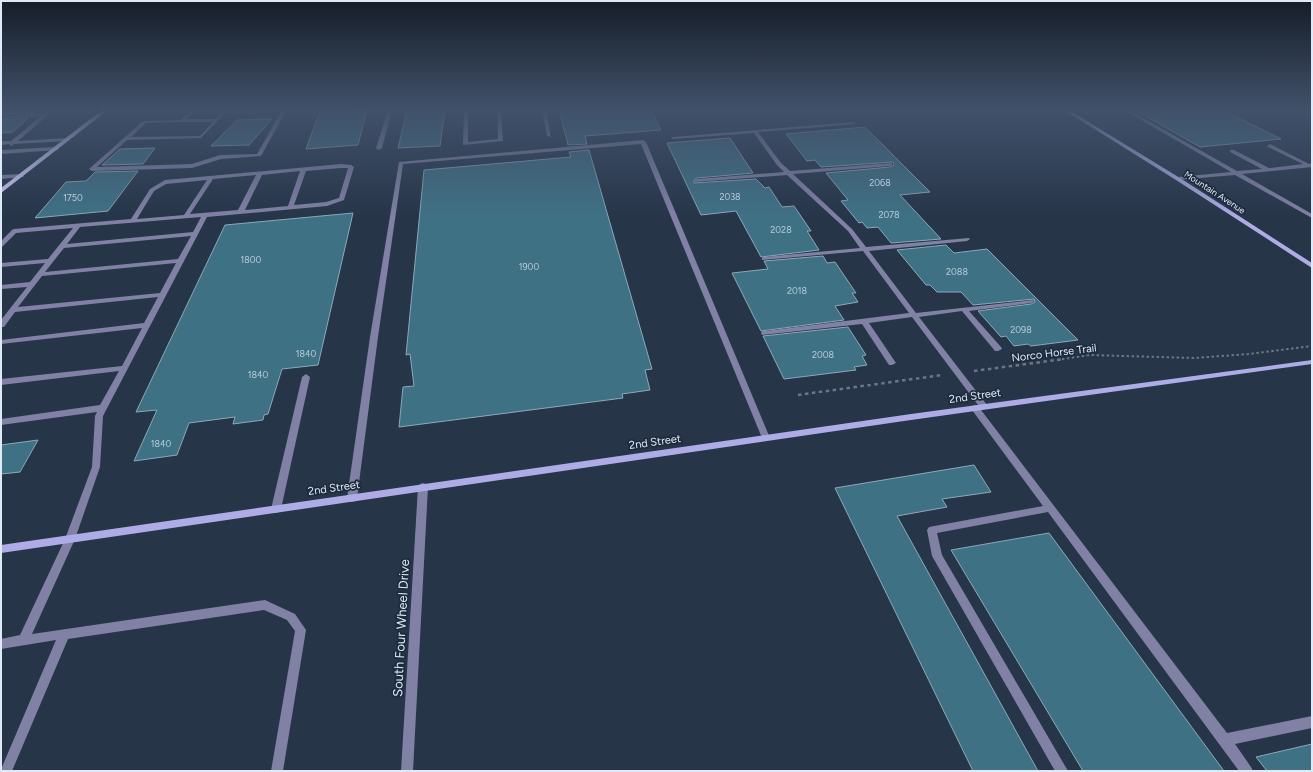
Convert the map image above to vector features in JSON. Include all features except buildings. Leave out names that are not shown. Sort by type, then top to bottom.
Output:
[{"type":"main road","points":[[1,191],[60,146]]},
{"type":"main road","name":"Mountain Avenue","points":[[1124,146],[1312,266]]},
{"type":"main road","name":"2nd Street","points":[[1,549],[980,407],[1312,362]]},
{"type":"street","points":[[117,146],[92,169],[192,166],[220,157],[259,155],[264,146]]},
{"type":"street","points":[[352,498],[374,337],[401,163],[597,146]]},
{"type":"street","points":[[645,146],[766,438]]},
{"type":"street","points":[[766,146],[779,164],[850,230],[866,250],[958,373],[1051,508],[1247,771]]},
{"type":"street","points":[[1189,146],[1312,216]]},
{"type":"street","points":[[1270,146],[1310,165]]},
{"type":"street","points":[[1,152],[56,149]]},
{"type":"street","points":[[1232,151],[1268,170]]},
{"type":"street","points":[[697,181],[890,164]]},
{"type":"street","points":[[1178,179],[1310,165]]},
{"type":"street","points":[[1,245],[14,231],[78,226],[133,221],[186,216],[205,214],[327,204],[342,199],[351,167],[340,166],[165,182],[152,190],[133,221]]},
{"type":"street","points":[[290,207],[304,169]]},
{"type":"street","points":[[241,211],[260,173]]},
{"type":"street","points":[[1,178],[21,176]]},
{"type":"street","points":[[186,216],[212,177]]},
{"type":"street","points":[[24,640],[70,539],[96,467],[99,416],[205,214]]},
{"type":"street","points":[[1,325],[78,226]]},
{"type":"street","points":[[62,246],[194,234]]},
{"type":"street","points":[[764,259],[967,239]]},
{"type":"street","points":[[1,265],[50,261]]},
{"type":"street","points":[[40,274],[181,261]]},
{"type":"street","points":[[1,287],[32,284]]},
{"type":"street","points":[[12,310],[162,295]]},
{"type":"street","points":[[765,333],[1031,301]]},
{"type":"street","points":[[964,309],[998,349]]},
{"type":"street","points":[[864,321],[892,362]]},
{"type":"street","points":[[1,342],[146,325]]},
{"type":"street","points":[[1,382],[124,368]]},
{"type":"street","points":[[276,509],[306,377]]},
{"type":"street","points":[[1,422],[103,408]]},
{"type":"street","name":"South Four Wheel Drive","points":[[407,771],[423,488]]},
{"type":"street","points":[[1051,508],[932,530],[937,556],[1062,771]]},
{"type":"street","points":[[1,644],[264,605],[291,617],[302,630],[276,771]]},
{"type":"street","points":[[6,771],[64,634]]},
{"type":"street","points":[[1224,740],[1312,722]]},
{"type":"path","name":"Norco Horse Trail","points":[[798,395],[1090,355],[1194,358],[1249,354],[1312,346]]}]
